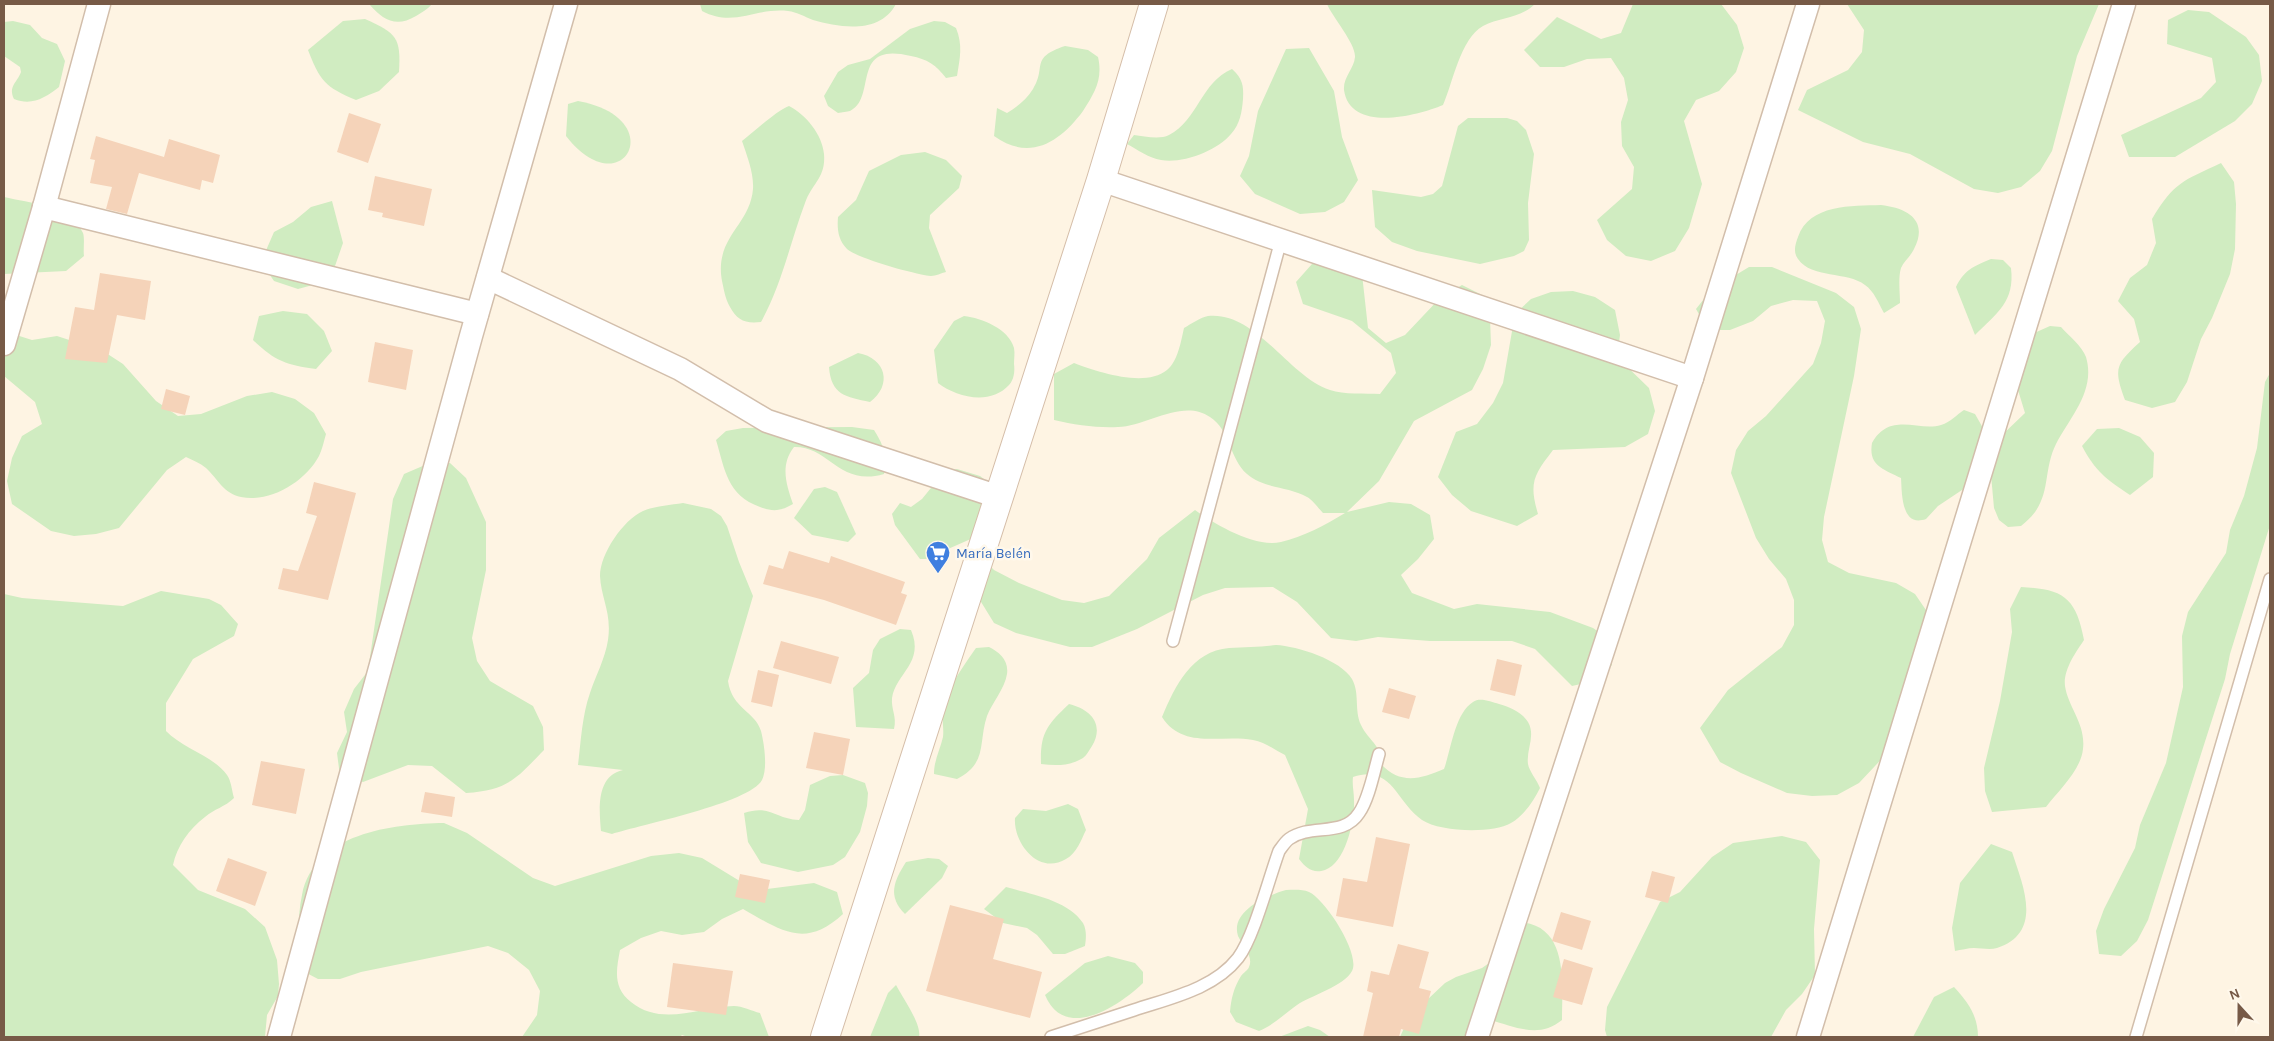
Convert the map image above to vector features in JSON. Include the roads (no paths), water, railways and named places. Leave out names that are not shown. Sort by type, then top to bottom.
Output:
[{"type":"street","points":[[4,344],[44,207],[99,4]]},
{"type":"street","points":[[279,1037],[488,278],[566,4]]},
{"type":"street","points":[[825,1037],[1100,180],[1154,4]]},
{"type":"street","points":[[1477,1037],[1692,378],[1808,4]]},
{"type":"street","points":[[1808,1037],[2124,4]]},
{"type":"street","points":[[1100,180],[1692,378]]},
{"type":"street","points":[[44,207],[478,314]]},
{"type":"street","points":[[488,278],[680,369],[767,421],[999,496]]},
{"type":"lane","points":[[1173,641],[1281,240]]},
{"type":"lane","points":[[2136,1037],[2270,579]]},
{"type":"lane","points":[[1051,1037],[1183,994],[1205,985],[1224,973],[1239,958],[1247,943],[1279,851],[1289,839],[1308,832],[1336,829],[1350,825],[1360,812],[1380,754]]},
{"type":"place","name":"María Belén","points":[[938,574]]}]
